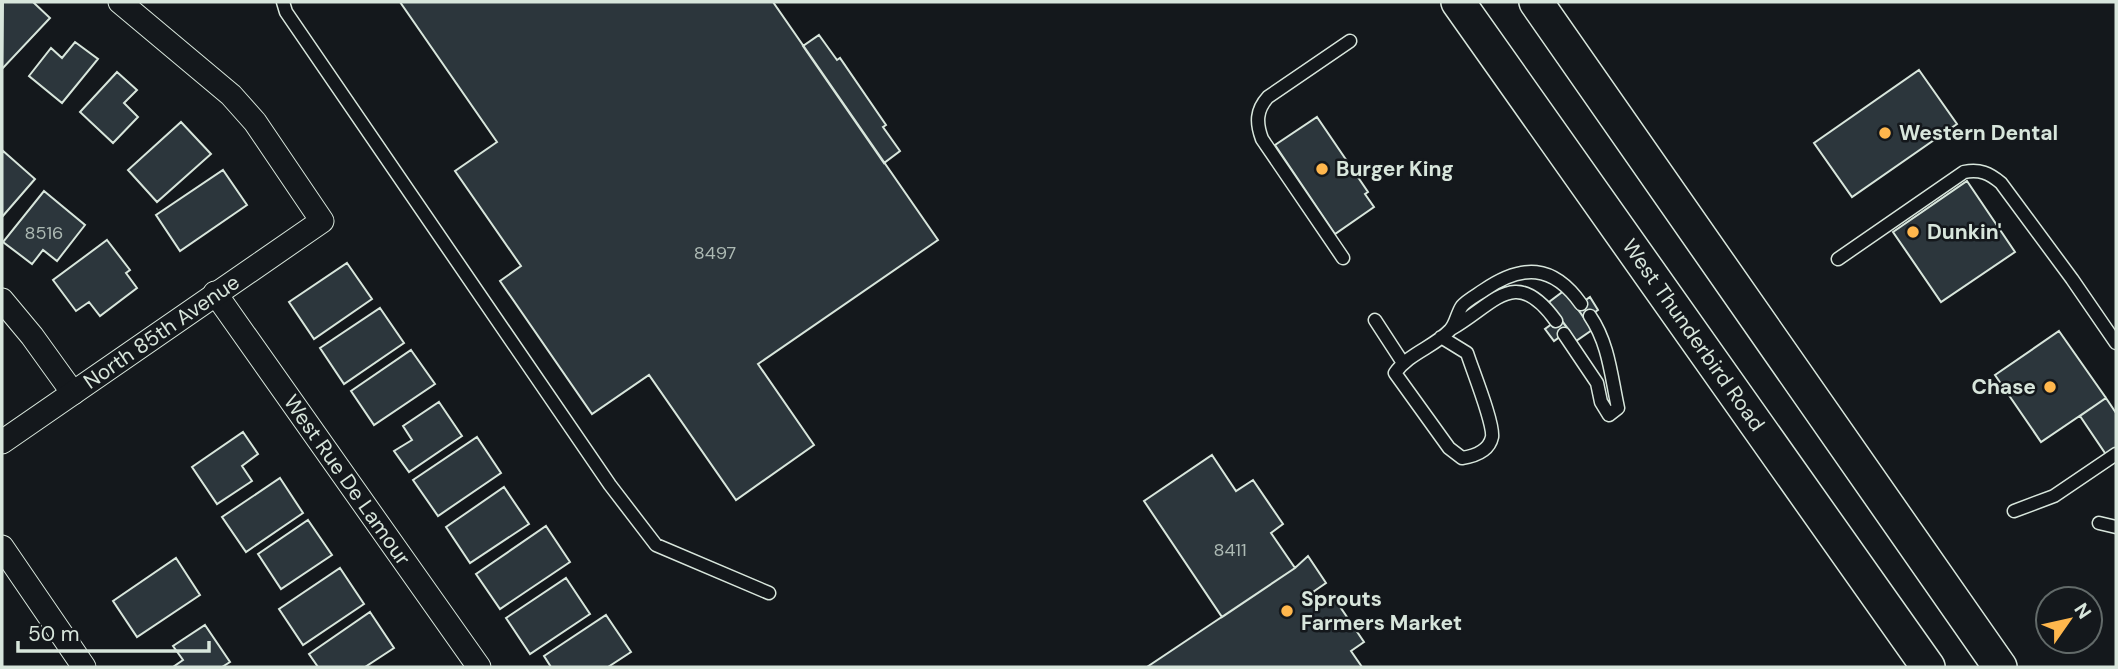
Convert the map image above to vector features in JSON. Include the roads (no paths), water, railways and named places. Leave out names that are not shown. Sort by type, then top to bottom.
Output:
[{"type":"main road","name":"West Thunderbird Road","points":[[1458,2],[1928,667]]},
{"type":"main road","points":[[1536,2],[2000,667]]},
{"type":"street","name":"North 85th Avenue","points":[[2,443],[322,221],[255,122],[231,94],[120,2]]},
{"type":"street","name":"West Rue De Lamour","points":[[215,293],[479,667]]},
{"type":"street","points":[[2,300],[73,393]]},
{"type":"street","points":[[2,547],[84,667]]},
{"type":"lane","points":[[283,2],[286,12],[465,276],[610,485],[656,545],[769,593]]},
{"type":"lane","points":[[1343,258],[1262,139],[1258,114],[1261,104],[1268,97],[1350,41]]},
{"type":"lane","points":[[1838,259],[1964,172],[1977,169],[1991,174],[2001,183],[2116,343]]},
{"type":"lane","points":[[1446,333],[1464,304],[1501,278],[1516,272],[1535,273],[1557,280],[1569,287],[1581,304]]},
{"type":"lane","points":[[1446,333],[1467,353],[1492,437],[1480,453],[1462,458],[1449,448],[1395,373],[1403,363],[1446,333],[1472,317],[1502,295],[1513,292],[1536,297],[1556,321]]},
{"type":"lane","points":[[1564,334],[1597,383],[1601,402],[1609,415],[1618,408],[1607,350],[1601,332],[1590,316]]},
{"type":"lane","points":[[1375,320],[1403,363]]},
{"type":"lane","points":[[2014,511],[2054,496],[2116,454]]},
{"type":"lane","points":[[2099,523],[2116,527]]},
{"type":"place","name":"Western Dental","points":[[1885,133]]},
{"type":"place","name":"Burger King","points":[[1322,169]]},
{"type":"place","name":"Dunkin'","points":[[1913,232]]},
{"type":"place","name":"Chase","points":[[2050,387]]},
{"type":"place","name":"Sprouts Farmers Market","points":[[1287,611]]}]
